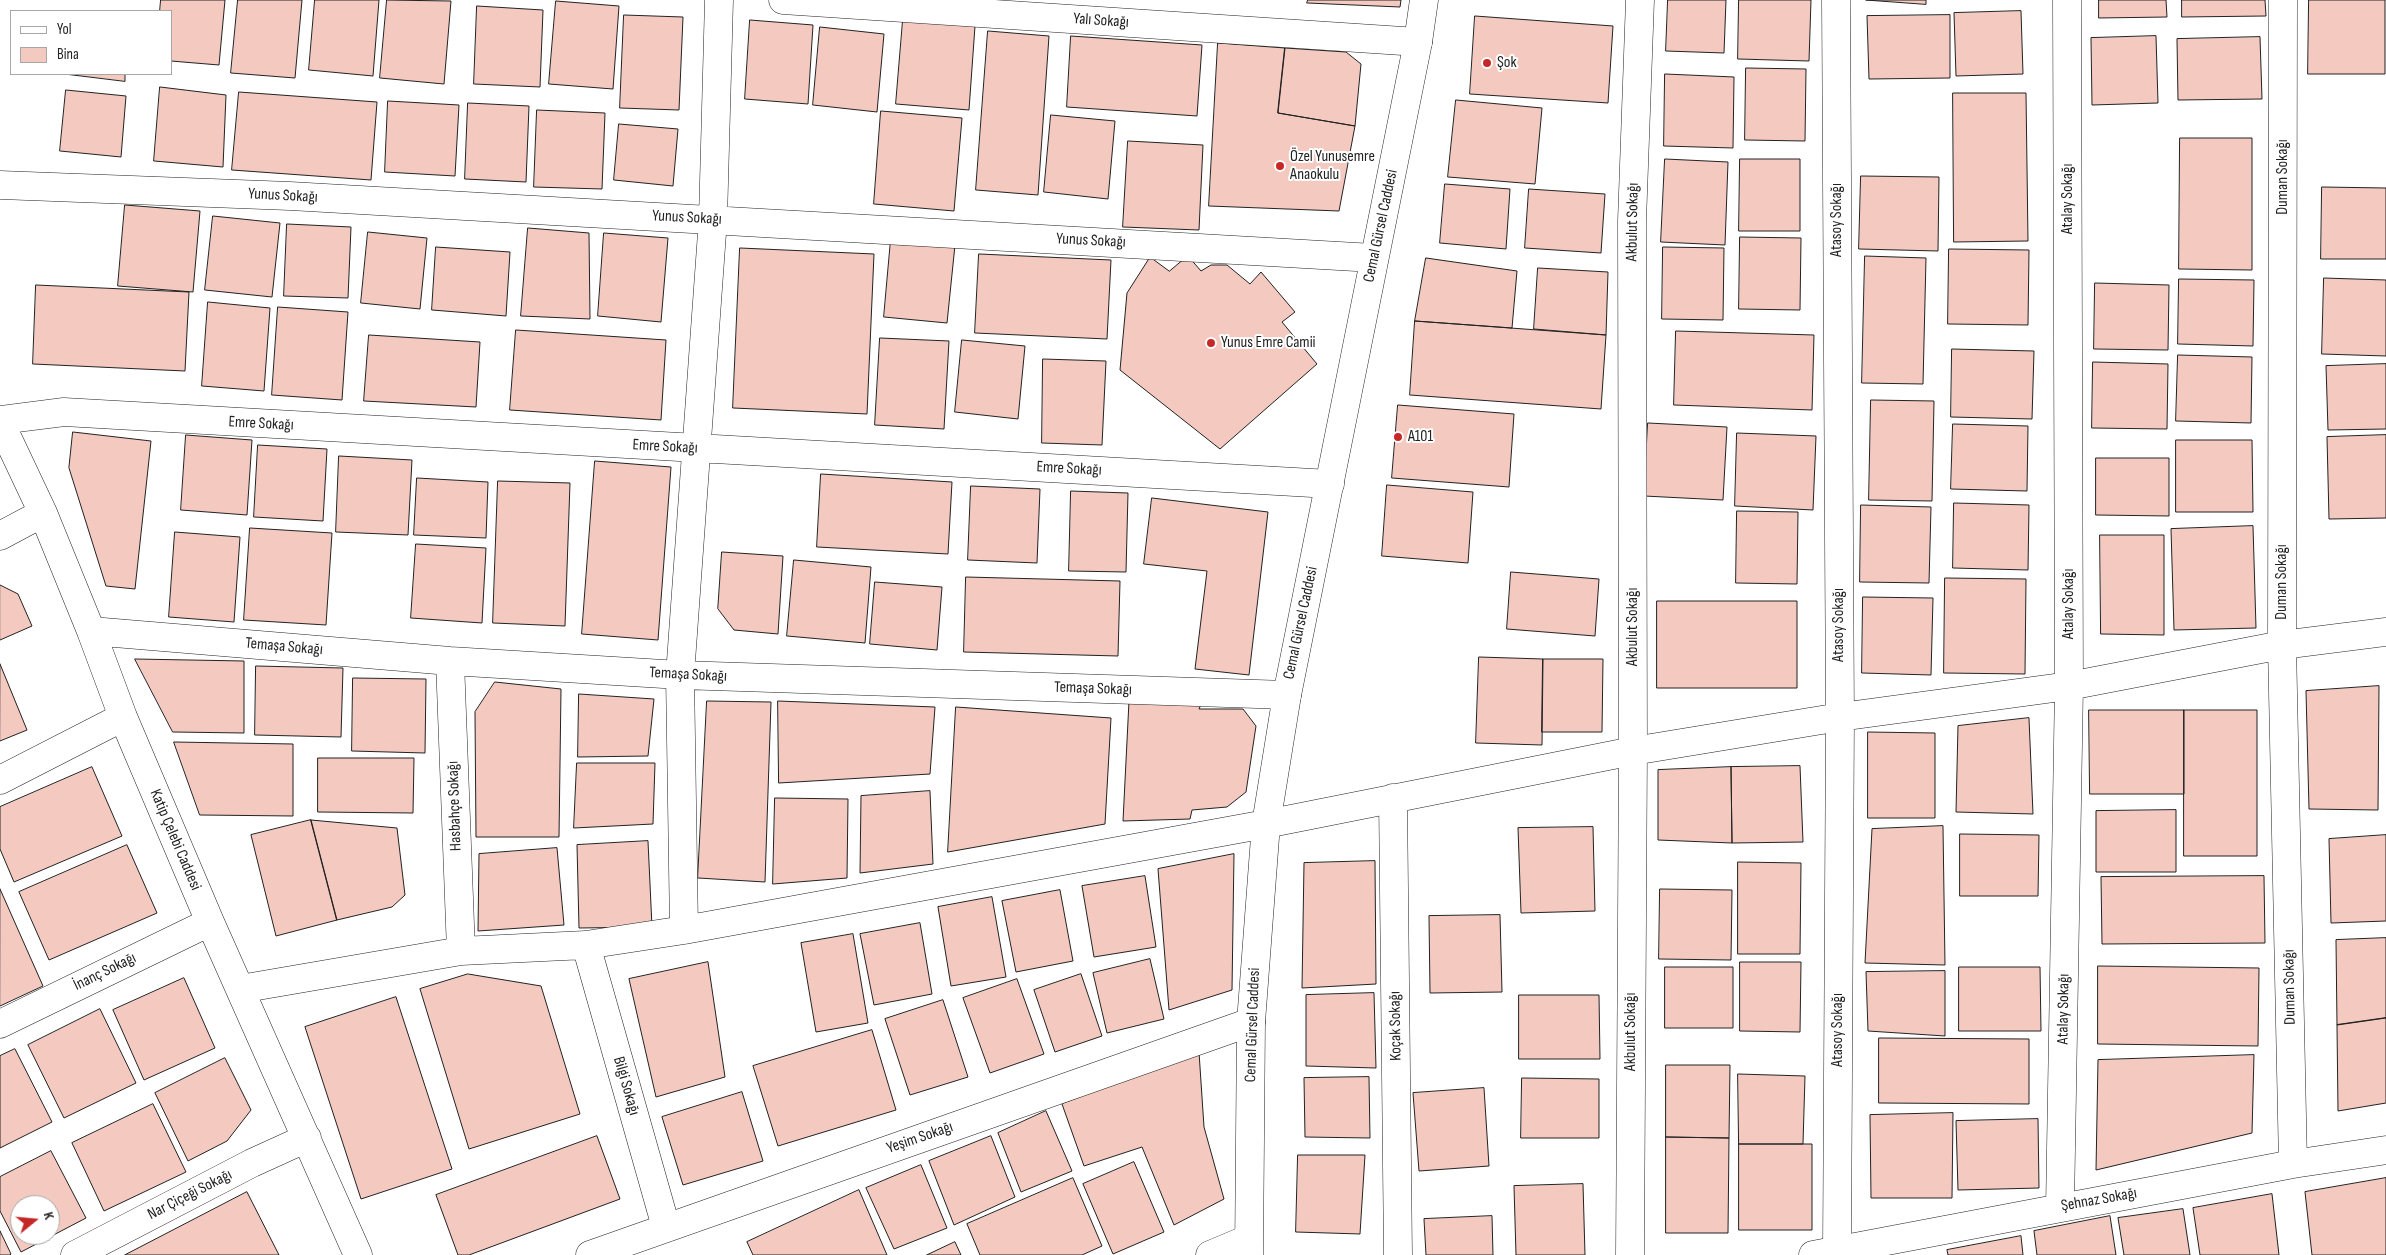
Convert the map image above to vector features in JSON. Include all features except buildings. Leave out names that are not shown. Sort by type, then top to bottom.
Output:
[{"type":"street","points":[[684,930],[680,675],[713,219],[719,0]]},
{"type":"street","name":"Yalı Sokağı","points":[[784,0],[1418,42]]},
{"type":"street","name":"Cemal Gürsel Caddesi","points":[[1249,1247],[1251,1022],[1266,824],[1287,695],[1418,42],[1424,0]]},
{"type":"street","name":"Akbulut Sokağı","points":[[1630,1255],[1633,751],[1632,221],[1640,0]]},
{"type":"street","name":"Atasoy Sokağı","points":[[1825,1253],[1840,717],[1836,0]]},
{"type":"street","name":"Atalay Sokağı","points":[[2060,1207],[2069,686],[2067,0]]},
{"type":"street","name":"Duman Sokağı","points":[[2283,0],[2282,645],[2294,1164]]},
{"type":"street","name":"Yunus Sokağı","points":[[0,184],[290,196],[1374,258]]},
{"type":"street","name":"Emre Sokağı","points":[[0,421],[64,412],[1330,484]]},
{"type":"street","name":"Katip Çelebi Caddesi","points":[[0,421],[43,513],[91,631],[122,717],[210,922],[358,1255]]},
{"type":"street","points":[[0,536],[43,513]]},
{"type":"street","name":"Temaşa Sokağı","points":[[91,631],[450,661],[680,675],[1287,695]]},
{"type":"street","points":[[240,989],[461,951],[586,945],[684,930],[1266,824],[1633,751],[1840,717],[2069,686],[2282,645],[2386,632]]},
{"type":"street","name":"Hasbahçe Sokağı","points":[[450,661],[461,951]]},
{"type":"street","points":[[0,780],[122,717]]},
{"type":"street","name":"Koçak Sokağı","points":[[1393,798],[1398,1255]]},
{"type":"street","name":"İnanç Sokağı","points":[[0,1024],[210,922]]},
{"type":"street","name":"Bilgi Sokağı","points":[[586,945],[666,1227]]},
{"type":"street","name":"Yeşim Sokağı","points":[[590,1255],[1251,1022]]},
{"type":"street","name":"Nar Çiçeği Sokağı","points":[[75,1255],[252,1163],[307,1138]]},
{"type":"street","name":"Şehnaz Sokağı","points":[[1825,1253],[2294,1164],[2386,1150]]},
{"type":"street","points":[[1210,1255],[1249,1247]]},
{"type":"place","name":"Şok","points":[[1487,63]]},
{"type":"place","name":"Özel Yunusemre Anaokulu","points":[[1280,166]]},
{"type":"place","name":"Yunus Emre Camii","points":[[1211,343]]},
{"type":"place","name":"A101","points":[[1398,437]]}]
